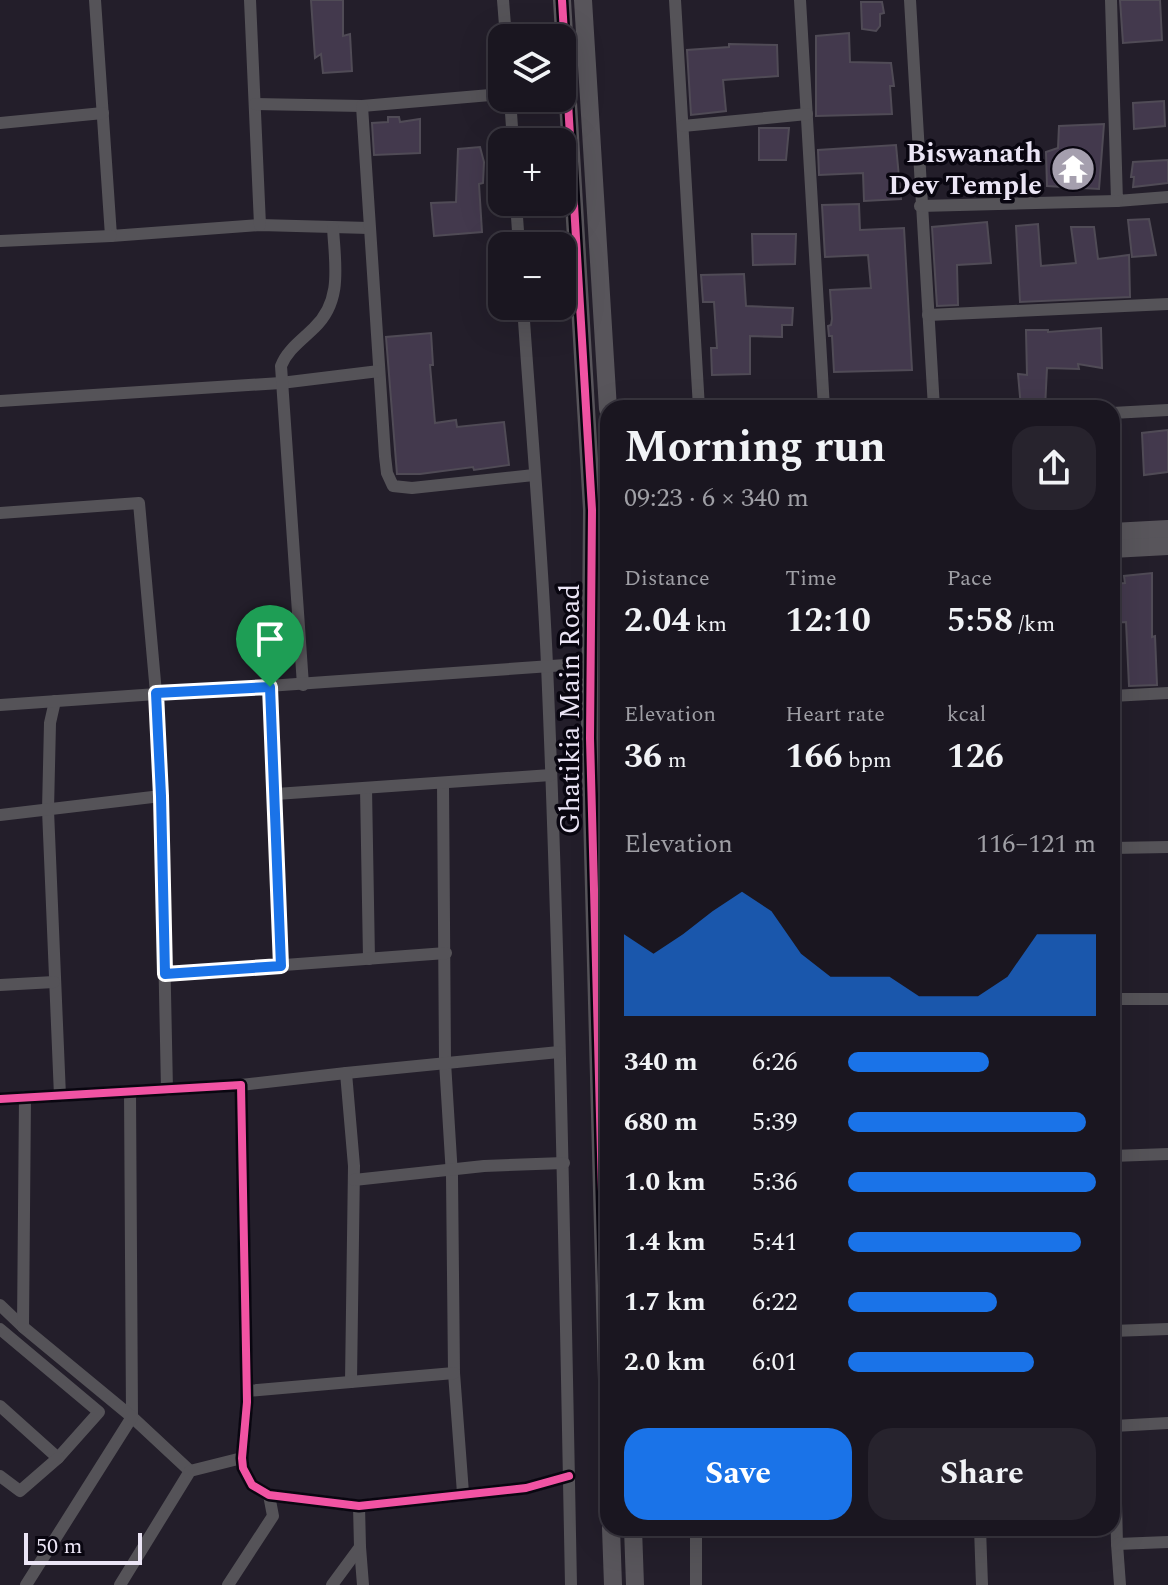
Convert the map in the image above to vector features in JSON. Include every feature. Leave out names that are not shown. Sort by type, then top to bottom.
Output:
[{"type":"street","points":[[95,0],[111,236]]},
{"type":"street","points":[[250,0],[260,225]]},
{"type":"street","points":[[503,0],[505,24]]},
{"type":"street","name":"Ghatikia Main Road","points":[[562,0],[592,510],[600,548],[599,662],[590,738],[600,1116]]},
{"type":"street","points":[[583,0],[607,400]]},
{"type":"street","points":[[675,0],[699,400]]},
{"type":"street","points":[[800,0],[824,400]]},
{"type":"street","points":[[910,0],[933,400]]},
{"type":"street","points":[[1111,0],[1117,201]]},
{"type":"street","points":[[255,104],[362,106],[488,95]]},
{"type":"street","points":[[362,106],[385,456],[387,473],[393,486],[412,488],[534,475]]},
{"type":"street","points":[[0,123],[103,113]]},
{"type":"street","points":[[683,126],[807,114]]},
{"type":"street","points":[[920,206],[1168,197]]},
{"type":"street","points":[[0,241],[260,225],[369,228]]},
{"type":"street","points":[[303,685],[281,383],[284,359],[323,320],[332,305],[336,280],[333,228]]},
{"type":"street","points":[[928,315],[1168,304]]},
{"type":"street","points":[[524,320],[547,665],[564,1163],[571,1585]]},
{"type":"street","points":[[0,401],[281,383],[379,371]]},
{"type":"street","points":[[1120,413],[1168,410]]},
{"type":"street","points":[[0,513],[139,503],[156,693],[161,796],[167,1090]]},
{"type":"street","points":[[1120,532],[1168,529]]},
{"type":"street","points":[[1120,549],[1168,546]]},
{"type":"street","points":[[0,705],[599,662]]},
{"type":"street","points":[[270,687],[281,966]]},
{"type":"street","points":[[1120,696],[1168,693]]},
{"type":"street","points":[[55,701],[50,723],[48,810],[60,1096]]},
{"type":"street","points":[[276,794],[551,775]]},
{"type":"street","points":[[443,783],[445,1062],[451,1171],[454,1373],[463,1493]]},
{"type":"street","points":[[366,788],[369,959]]},
{"type":"street","points":[[0,815],[161,796]]},
{"type":"street","points":[[1120,848],[1168,847]]},
{"type":"street","points":[[165,974],[446,953]]},
{"type":"street","points":[[0,985],[54,982]]},
{"type":"street","points":[[1120,999],[1168,999]]},
{"type":"street","points":[[0,1099],[241,1085],[559,1052]]},
{"type":"street","points":[[346,1073],[354,1180],[351,1382]]},
{"type":"street","points":[[241,1085],[247,1391],[242,1458],[243,1468],[252,1485],[269,1495],[359,1506],[526,1488],[569,1476]]},
{"type":"street","points":[[26,1585],[132,1417],[130,1092]]},
{"type":"street","points":[[23,1327],[25,1097]]},
{"type":"street","points":[[1120,1156],[1168,1154]]},
{"type":"street","points":[[354,1180],[484,1166],[564,1163]]},
{"type":"street","points":[[0,1305],[132,1417],[190,1471]]},
{"type":"street","points":[[0,1329],[99,1412],[58,1458],[20,1491],[0,1476]]},
{"type":"street","points":[[1120,1333],[1168,1329]]},
{"type":"street","points":[[247,1391],[454,1373]]},
{"type":"street","points":[[0,1406],[58,1458]]},
{"type":"street","points":[[1120,1426],[1168,1423]]},
{"type":"street","points":[[120,1585],[190,1471],[242,1458]]},
{"type":"street","points":[[228,1585],[273,1516],[269,1495]]},
{"type":"street","points":[[359,1506],[363,1585]]},
{"type":"street","points":[[611,1536],[613,1585]]},
{"type":"street","points":[[633,1536],[635,1585]]},
{"type":"street","points":[[696,1536],[696,1585]]},
{"type":"street","points":[[980,1536],[982,1585]]},
{"type":"street","points":[[1117,1536],[1120,1585]]},
{"type":"street","points":[[1117,1544],[1168,1542]]},
{"type":"street","points":[[332,1585],[360,1547]]},
{"type":"building","points":[[311,0],[343,0],[343,36],[350,34],[352,71],[323,73],[321,54],[315,58]]},
{"type":"building","points":[[1120,0],[1160,0],[1162,40],[1123,43]]},
{"type":"building","points":[[861,2],[882,2],[884,13],[880,14],[880,26],[876,31],[862,29]]},
{"type":"building","points":[[849,33],[850,62],[891,63],[894,86],[890,86],[892,114],[816,116],[816,36]]},
{"type":"building","points":[[729,44],[777,45],[778,76],[723,80],[726,111],[691,115],[687,50],[729,47]]},
{"type":"building","points":[[1164,101],[1165,126],[1134,129],[1133,103]]},
{"type":"building","points":[[388,117],[399,117],[400,122],[420,119],[420,153],[374,155],[372,123],[388,122]]},
{"type":"building","name":"Biswanath Dev Temple","points":[[1104,124],[1099,189],[1047,186],[1046,152],[1058,148],[1059,126]]},
{"type":"building","points":[[759,128],[789,128],[786,160],[759,160]]},
{"type":"building","points":[[896,145],[901,199],[864,201],[863,173],[819,175],[818,150]]},
{"type":"building","points":[[480,147],[484,162],[483,183],[479,184],[482,232],[434,236],[431,203],[456,202],[458,149]]},
{"type":"building","points":[[1168,160],[1168,183],[1133,187],[1133,162]]},
{"type":"building","points":[[859,204],[860,230],[904,228],[912,370],[834,372],[832,336],[829,336],[828,326],[832,319],[830,290],[871,288],[868,255],[825,257],[822,205]]},
{"type":"building","points":[[1149,219],[1156,255],[1132,257],[1128,220]]},
{"type":"building","points":[[987,222],[991,263],[957,265],[958,305],[937,306],[932,227]]},
{"type":"building","points":[[1038,224],[1041,266],[1076,263],[1071,227],[1094,227],[1098,259],[1129,255],[1130,297],[1020,302],[1016,226]]},
{"type":"building","points":[[752,234],[796,234],[795,264],[753,265]]},
{"type":"building","points":[[744,274],[746,306],[793,308],[792,325],[782,325],[782,337],[750,336],[750,374],[712,375],[711,348],[717,348],[714,302],[703,302],[701,275]]},
{"type":"building","points":[[1101,328],[1102,368],[1078,364],[1079,369],[1047,368],[1045,400],[1020,400],[1018,374],[1027,375],[1026,330],[1048,332]]},
{"type":"building","points":[[431,333],[433,365],[430,365],[435,423],[456,420],[457,427],[504,422],[509,465],[397,474],[386,337]]},
{"type":"building","points":[[1168,430],[1168,472],[1144,475],[1142,433]]},
{"type":"building","points":[[1152,573],[1152,637],[1155,636],[1157,685],[1129,686],[1126,622],[1120,622],[1120,583],[1125,583],[1124,576]]},
{"type":"cycle path","points":[[562,0],[592,510],[590,738],[600,1116]]},
{"type":"cycle path","points":[[0,1099],[241,1085],[247,1402],[242,1458],[243,1468],[252,1485],[269,1495],[359,1506],[526,1488],[569,1476]]},
{"type":"place","name":"Biswanath Dev Temple","points":[[1073,169]]},
{"type":"route","points":[[270,687],[281,966],[165,974],[156,693],[270,687]]}]
